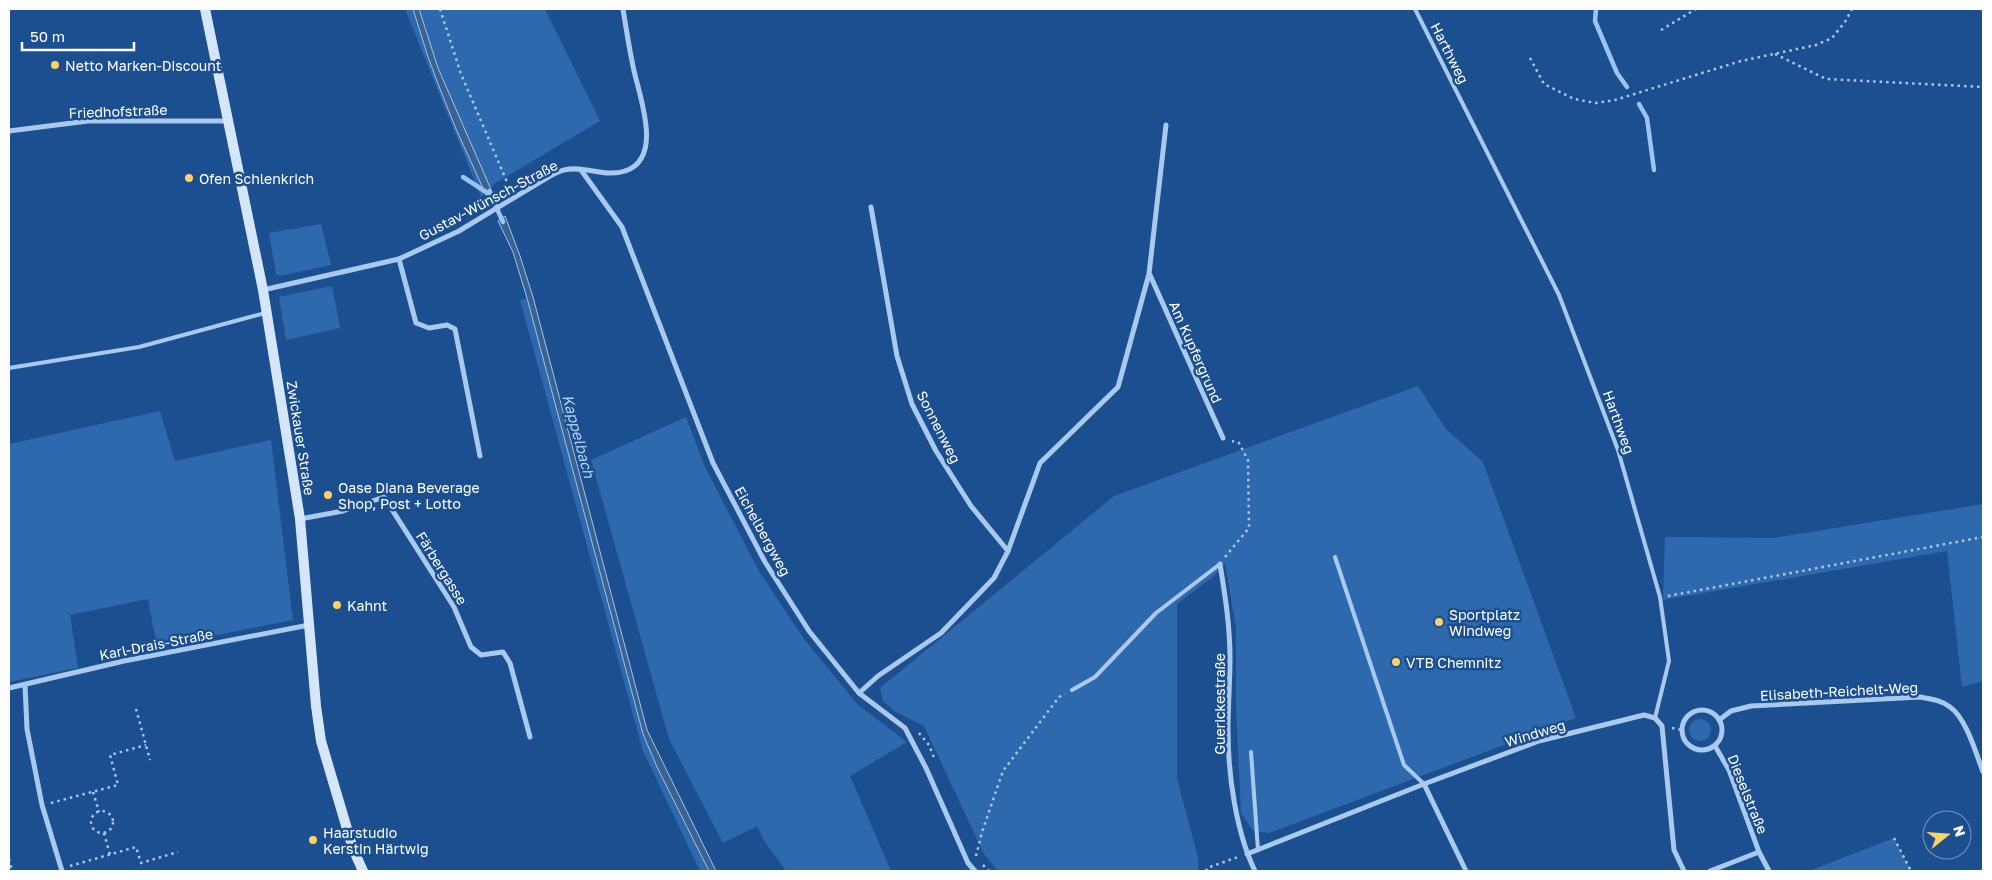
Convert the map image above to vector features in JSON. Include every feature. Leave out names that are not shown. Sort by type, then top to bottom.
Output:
[{"type":"main road","name":"Zwickauer Straße","points":[[205,9],[263,290],[300,519],[316,706],[321,741],[353,849],[363,871]]},
{"type":"street","name":"Gustav-Wünsch-Straße","points":[[263,290],[399,259],[480,218],[564,170],[614,174],[628,170],[643,156],[646,132],[644,111],[633,67],[624,9]]},
{"type":"street","name":"Friedhofstraße","points":[[9,131],[88,121],[229,121]]},
{"type":"street","points":[[859,693],[878,676],[941,633],[994,578],[1008,551],[1040,463],[1118,387],[1149,274],[1166,125]]},
{"type":"street","name":"Eichelbergweg","points":[[581,170],[622,228],[713,463],[766,562],[809,631],[859,693],[905,728],[926,768],[968,863],[975,871]]},
{"type":"street","name":"Sonnenweg","points":[[871,207],[897,356],[912,404],[936,451],[971,506],[1008,551]]},
{"type":"street","points":[[399,259],[416,323],[429,328],[447,325],[455,329],[480,456]]},
{"type":"street","name":"Am Kupfergrund","points":[[1149,274],[1223,438]]},
{"type":"street","name":"Färbergasse","points":[[300,519],[343,510],[384,497],[454,607],[471,647],[481,655],[503,652],[510,663],[530,737]]},
{"type":"street","name":"Guerickestraße","points":[[1220,564],[1227,608],[1230,657],[1228,732],[1234,806],[1247,854],[1255,871]]},
{"type":"street","name":"Karl-Drais-Straße","points":[[9,688],[26,686],[124,661],[309,625]]},
{"type":"street","points":[[26,686],[27,729],[42,805],[62,870]]},
{"type":"street","name":"Elisabeth-Reichelt-Weg","points":[[1719,720],[1731,711],[1751,706],[1920,698],[1938,700],[1951,707],[1959,716],[1983,771]]},
{"type":"street","name":"Dieselstraße","points":[[1697,711],[1710,712],[1719,720],[1721,736],[1715,746],[1703,750],[1691,746],[1684,736],[1684,724],[1691,714],[1697,711]]},
{"type":"street","name":"Windweg","points":[[1247,854],[1539,741],[1644,715],[1655,718]]},
{"type":"street","points":[[1655,718],[1662,726],[1674,850],[1684,871]]},
{"type":"street","name":"Dieselstraße","points":[[1715,746],[1729,770],[1759,852],[1768,871]]},
{"type":"street","points":[[1424,784],[1466,871]]},
{"type":"street","name":"Dieselstraße","points":[[1710,871],[1759,852]]},
{"type":"lane","name":"Harthweg","points":[[1415,9],[1559,295],[1618,450],[1660,597],[1669,661],[1655,718]]},
{"type":"lane","points":[[9,368],[139,347],[267,313]]},
{"type":"lane","points":[[1335,557],[1404,765],[1424,784]]},
{"type":"lane","points":[[1072,690],[1095,677],[1156,613],[1220,564]]},
{"type":"lane","points":[[1251,752],[1258,850]]},
{"type":"path","points":[[440,9],[461,74],[514,197]]},
{"type":"path","points":[[1661,30],[1696,9]]},
{"type":"path","points":[[1530,58],[1544,84],[1574,99],[1596,104],[1615,100],[1741,61],[1816,45],[1832,38],[1845,22],[1852,9]]},
{"type":"path","points":[[1774,54],[1826,79],[1983,87]]},
{"type":"path","points":[[1220,564],[1248,528],[1248,460],[1239,443],[1223,438]]},
{"type":"path","points":[[1660,597],[1983,537]]},
{"type":"path","points":[[976,856],[982,832],[1003,772],[1059,697],[1072,690]]},
{"type":"path","points":[[136,709],[150,760]]},
{"type":"path","points":[[42,805],[118,785],[110,755],[146,746]]},
{"type":"path","points":[[93,792],[98,812]]},
{"type":"path","points":[[98,812],[109,813],[113,819],[110,829],[104,833],[97,831],[91,823],[93,816],[98,812]]},
{"type":"path","points":[[104,833],[110,855]]},
{"type":"path","points":[[1894,838],[1911,871]]},
{"type":"path","points":[[62,870],[136,847],[141,863],[178,852]]},
{"type":"path","points":[[1202,871],[1247,854]]},
{"type":"path","points":[[9,858],[12,871]]},
{"type":"shaded area","points":[[405,9],[545,9],[600,121],[494,184],[481,197]]},
{"type":"shaded area","points":[[413,9],[419,9],[438,68],[493,194],[487,197],[438,84]]},
{"type":"shaded area","points":[[505,216],[533,297],[647,730],[716,871],[709,871],[657,767],[643,734],[527,298],[513,252],[498,221]]},
{"type":"shaded area","points":[[321,224],[331,265],[280,276],[276,274],[269,233]]},
{"type":"shaded area","points":[[332,286],[340,328],[286,340],[279,297]]},
{"type":"shaded area","points":[[527,298],[643,734],[657,767],[709,871],[700,871],[643,751],[520,300]]},
{"type":"shaded area","points":[[1418,386],[1446,429],[1483,462],[1576,718],[1269,833],[1253,831],[1241,813],[1236,707],[1236,627],[1225,563],[1215,575],[1177,604],[1177,779],[1198,857],[1198,871],[998,871],[984,854],[924,726],[894,711],[883,701],[880,688],[1114,496]]},
{"type":"shaded area","points":[[160,411],[175,461],[271,440],[293,620],[157,647],[148,599],[70,615],[78,668],[9,682],[9,444]]},
{"type":"shaded area","points":[[686,417],[705,467],[759,571],[804,639],[858,705],[907,742],[850,776],[891,871],[786,871],[763,839],[757,826],[723,843],[669,739],[591,460]]},
{"type":"shaded area","points":[[1983,504],[1983,681],[1962,687],[1947,551],[1663,600],[1665,537],[1774,538]]},
{"type":"shaded area","points":[[1700,719],[1710,726],[1711,730],[1704,740],[1700,741],[1690,734],[1689,730],[1696,720]]},
{"type":"shaded area","points":[[1894,838],[1911,871],[1809,871]]},
{"type":"waterway","points":[[1596,9],[1595,21],[1617,73],[1627,87]]},
{"type":"waterway","points":[[1639,104],[1647,118],[1654,170]]},
{"type":"waterway","points":[[463,177],[489,194]]},
{"type":"waterway","name":"Kappelbach","points":[[489,191],[503,222]]},
{"type":"place","name":"Netto Marken-Discount","points":[[55,65]]},
{"type":"place","name":"Ofen Schlenkrich","points":[[189,178]]},
{"type":"place","name":"Oase Diana Beverage Shop, Post + Lotto","points":[[328,495]]},
{"type":"place","name":"Kahnt","points":[[337,605]]},
{"type":"place","name":"Sportplatz Windweg","points":[[1439,622]]},
{"type":"place","name":"VTB Chemnitz","points":[[1396,662]]},
{"type":"place","name":"Haarstudio Kerstin Härtwig","points":[[313,840]]}]
